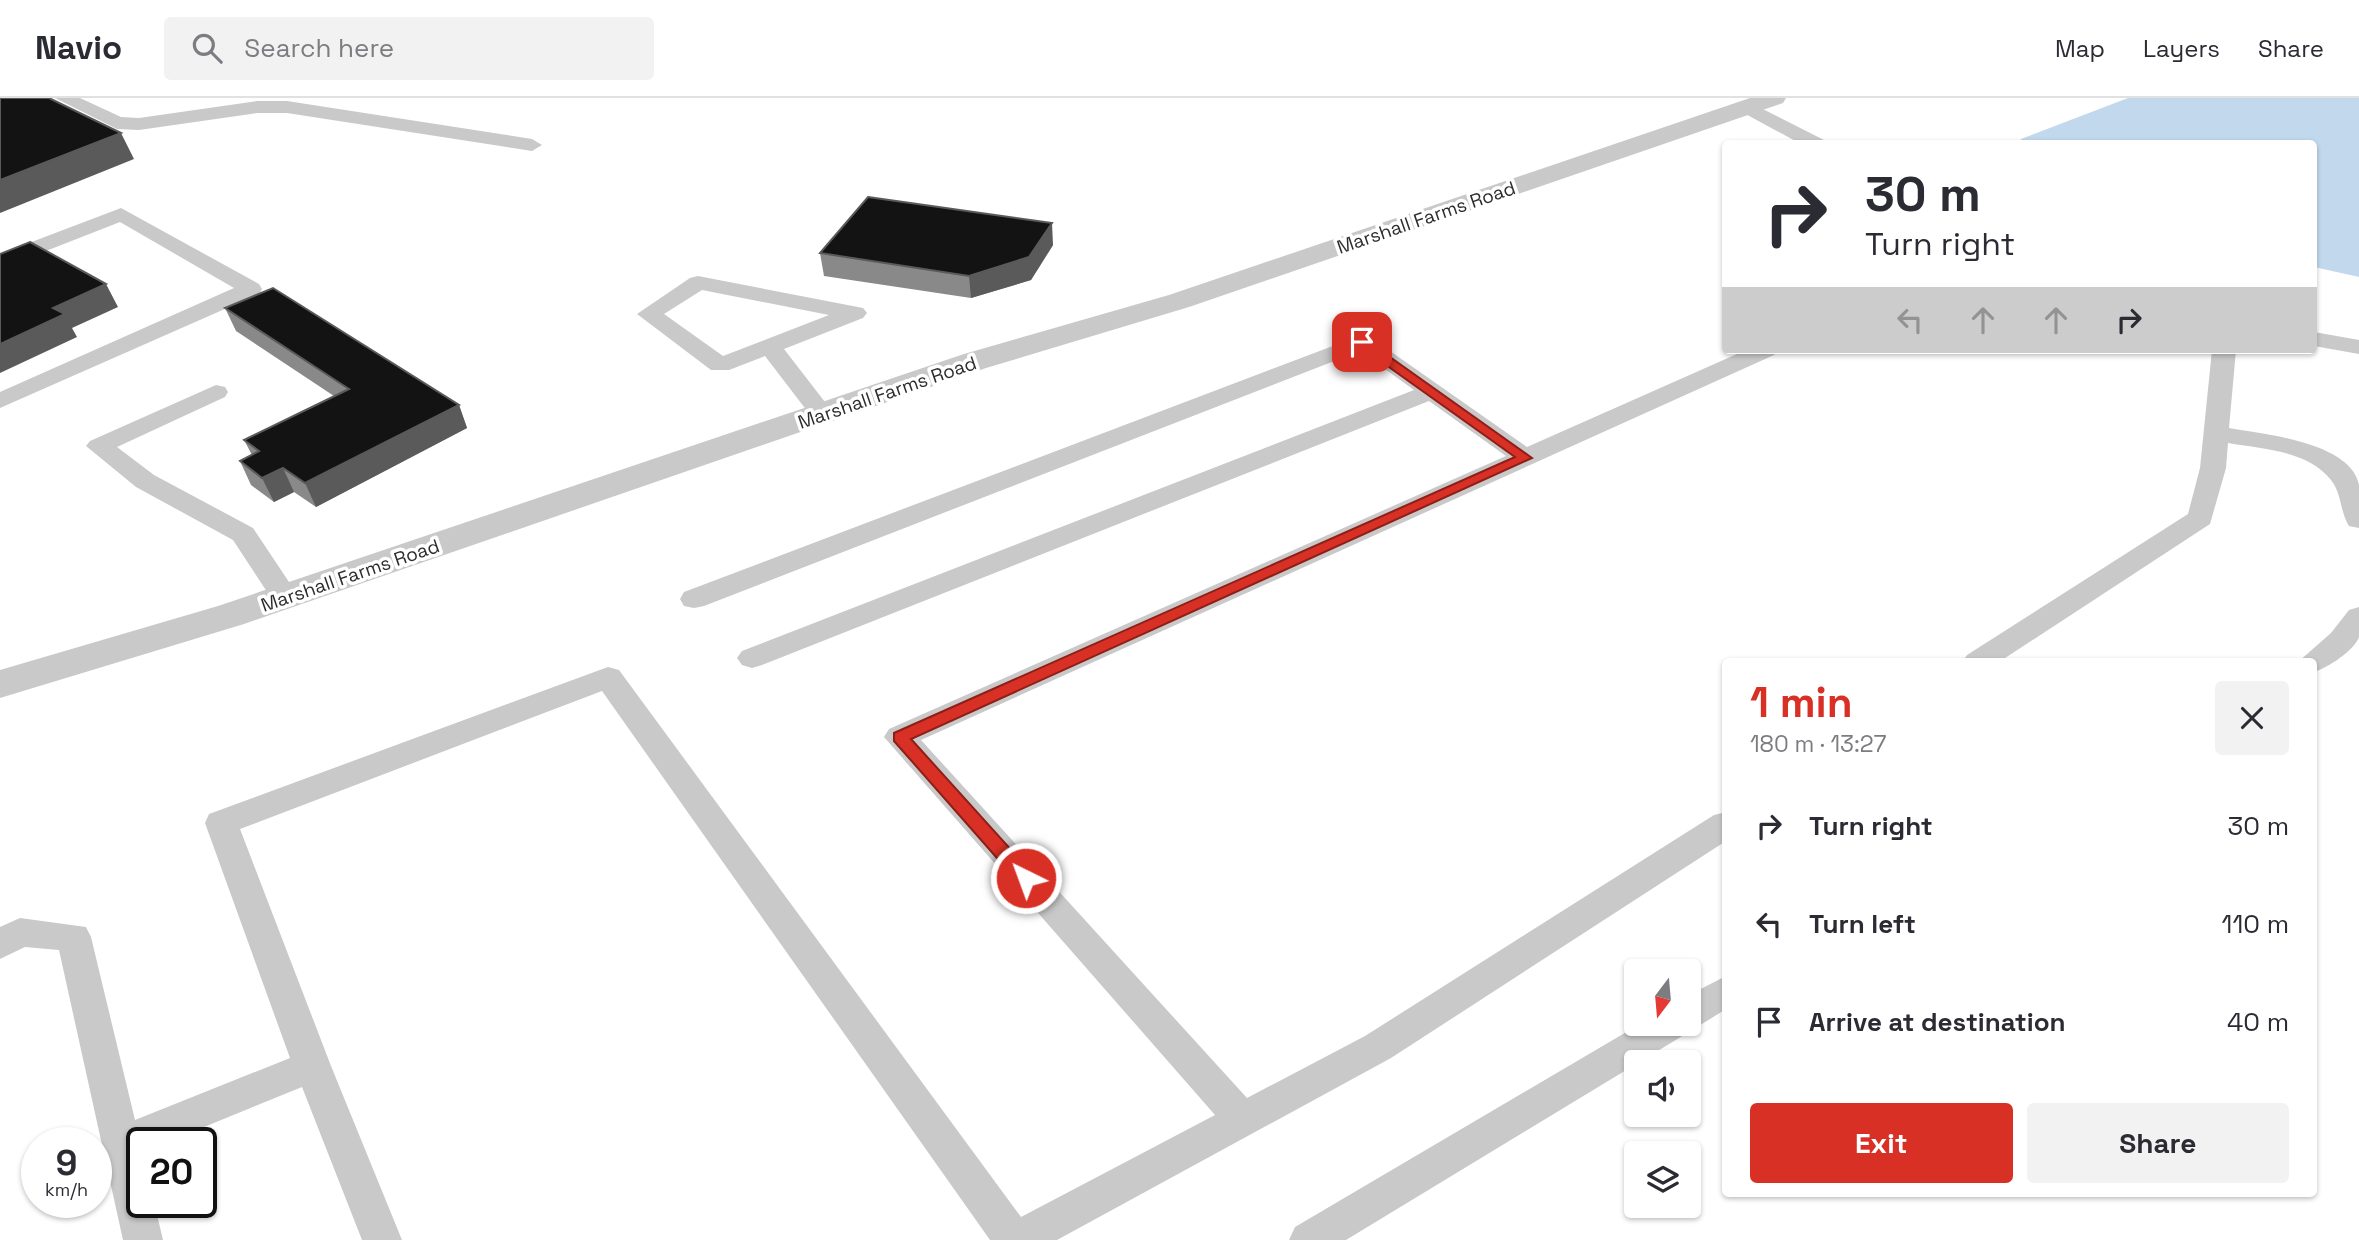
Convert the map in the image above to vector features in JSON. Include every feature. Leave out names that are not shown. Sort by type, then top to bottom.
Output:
[{"type":"street","name":"Marshall Farms Road","points":[[0,684],[285,597],[975,361],[1179,302],[1760,103]]},
{"type":"lane","points":[[65,98],[117,122],[139,124],[257,107],[287,107],[532,145]]},
{"type":"lane","points":[[1760,103],[1811,140]]},
{"type":"lane","points":[[0,262],[121,214],[251,289],[0,401]]},
{"type":"lane","points":[[698,283],[855,313],[769,346],[720,365],[649,314],[698,283]]},
{"type":"lane","points":[[2317,340],[2359,347]]},
{"type":"lane","points":[[694,599],[1362,342],[1525,458]]},
{"type":"lane","points":[[769,346],[823,415]]},
{"type":"lane","points":[[1242,1119],[900,737],[1757,354]]},
{"type":"lane","points":[[1983,658],[2200,518],[2213,468],[2224,354]]},
{"type":"lane","points":[[216,392],[99,446],[145,481],[243,534],[285,597]]},
{"type":"lane","points":[[752,658],[1431,392]]},
{"type":"lane","points":[[2217,433],[2320,455],[2340,469],[2356,498],[2359,520]]},
{"type":"lane","points":[[2317,659],[2341,640],[2359,617]]},
{"type":"lane","points":[[382,1240],[312,1066],[221,823],[608,677],[1016,1240],[1377,1047],[1722,827]]},
{"type":"lane","points":[[0,945],[20,932],[74,937],[144,1240]]},
{"type":"lane","points":[[1701,1006],[1722,993]]},
{"type":"lane","points":[[1309,1240],[1651,1036]]},
{"type":"lane","points":[[121,1143],[312,1066]]},
{"type":"water","points":[[2128,98],[2359,98],[2359,277],[2317,268],[2317,140],[2021,139]]},
{"type":"building","points":[[0,98],[49,98],[121,133],[0,180]]},
{"type":"building","points":[[868,197],[1052,223],[1029,257],[969,276],[820,253]]},
{"type":"building","points":[[30,242],[106,284],[53,308],[65,314],[0,344],[0,254]]},
{"type":"building","points":[[273,288],[459,405],[305,483],[283,468],[262,478],[240,461],[259,451],[244,440],[349,389],[225,308]]},
{"type":"route","points":[[1026,878],[900,737],[1525,458],[1362,342]]}]
